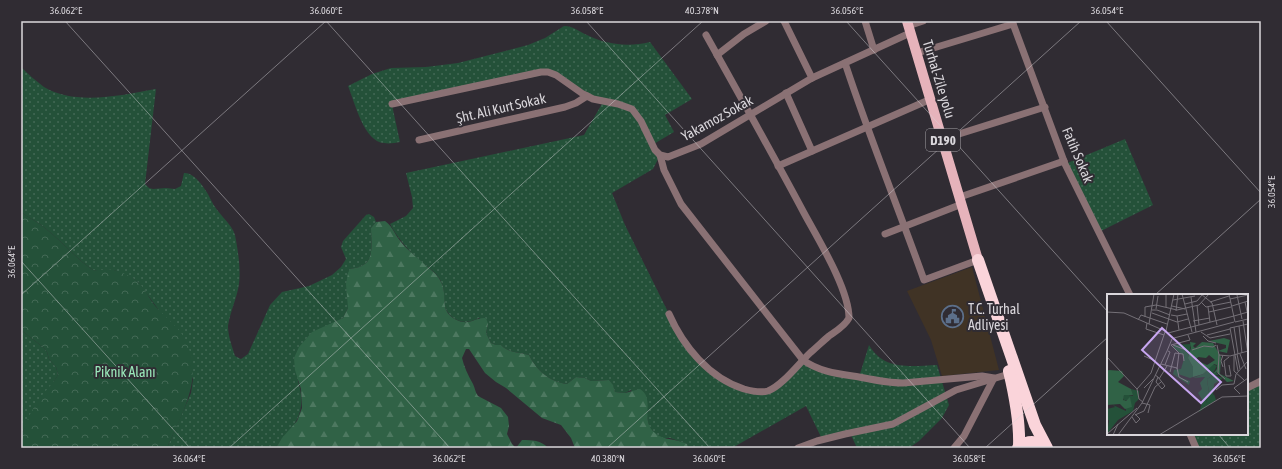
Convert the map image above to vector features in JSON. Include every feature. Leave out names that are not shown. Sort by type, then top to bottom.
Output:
[{"type":"highway","name":"D190","points":[[978,260],[1014,392],[1018,417],[1018,447]]},
{"type":"highway","name":"D190","points":[[978,260],[1035,425],[1046,448]]},
{"type":"highway","points":[[1018,447],[1025,443],[1035,442],[1042,444],[1046,448]]},
{"type":"main road","name":"Turhal-Zile yolu","points":[[909,26],[978,260]]},
{"type":"street","points":[[717,55],[744,34],[766,21]]},
{"type":"street","points":[[784,21],[812,78]]},
{"type":"street","points":[[865,21],[874,50]]},
{"type":"street","name":"Yakamoz Sokak","points":[[660,155],[668,157],[701,144],[812,78],[874,50],[909,26],[923,21]]},
{"type":"street","points":[[917,53],[1013,23]]},
{"type":"street","name":"Fatih Sokak","points":[[1013,23],[1064,161],[1130,294]]},
{"type":"street","points":[[669,314],[682,340],[714,374],[734,386],[761,392],[768,391],[782,381],[827,337],[844,324],[849,318],[847,304],[841,284],[706,35]]},
{"type":"street","points":[[844,63],[866,127],[905,226],[924,280],[978,260]]},
{"type":"street","points":[[392,104],[541,72],[548,72],[556,75],[587,96],[603,102],[626,106],[632,109],[641,121],[651,143],[660,155],[664,170],[682,204],[803,360],[808,364],[824,370],[891,383],[909,383],[982,376],[994,378]]},
{"type":"street","points":[[786,93],[812,151]]},
{"type":"street","name":"Şht. Ali Kurt Sokak","points":[[419,140],[565,107],[576,103],[587,96]]},
{"type":"street","points":[[778,166],[931,99]]},
{"type":"street","points":[[943,139],[1045,107]]},
{"type":"street","points":[[884,234],[961,201],[1064,161]]},
{"type":"street","points":[[798,448],[838,435],[893,424],[956,390],[1009,374]]},
{"type":"street","points":[[954,448],[961,441],[994,378]]},
{"type":"street","points":[[1248,388],[1261,381]]},
{"type":"street","points":[[1190,435],[1196,448]]},
{"type":"shaded area","name":"T.C. Turhal Adliyesi","points":[[972,267],[999,370],[942,376],[931,340],[907,291]]},
{"type":"green space","points":[[564,26],[571,27],[584,34],[610,43],[626,45],[650,42],[692,99],[665,115],[674,132],[652,145],[660,155],[653,169],[612,193],[625,225],[669,314],[693,353],[734,386],[768,391],[803,360],[808,364],[859,377],[869,345],[882,359],[890,363],[908,366],[937,365],[949,405],[942,418],[919,441],[909,448],[857,448],[850,433],[822,439],[806,406],[732,448],[688,448],[687,444],[670,438],[662,438],[654,433],[649,427],[647,416],[631,390],[625,393],[615,392],[609,380],[591,381],[585,378],[576,377],[567,384],[555,381],[549,378],[536,366],[529,355],[510,351],[501,345],[491,343],[486,333],[488,324],[479,318],[465,322],[454,319],[451,316],[446,308],[441,280],[408,249],[390,224],[406,216],[413,208],[406,173],[584,135],[603,102],[553,73],[392,105],[400,142],[386,143],[377,141],[366,129],[357,111],[348,86],[372,74],[391,68],[426,67],[458,63],[528,45],[545,38]]},
{"type":"green space","points":[[21,67],[44,87],[56,93],[70,96],[84,98],[114,96],[156,89],[145,184],[149,188],[153,189],[175,189],[181,186],[184,173],[192,176],[204,187],[216,209],[231,227],[235,235],[240,278],[228,330],[235,356],[241,359],[248,354],[270,305],[282,292],[309,286],[332,275],[341,267],[346,259],[341,247],[343,241],[366,215],[369,214],[374,217],[376,222],[371,228],[372,247],[369,260],[363,265],[350,269],[348,308],[343,318],[331,324],[298,381],[301,393],[299,416],[276,448],[167,448],[191,393],[193,379],[158,309],[139,283],[134,279],[114,270],[93,270],[45,228],[21,212]]},
{"type":"green space","points":[[1125,139],[1153,205],[1099,232],[1065,164]]},
{"type":"green space","name":"Piknik Alanı","points":[[21,212],[45,228],[93,270],[114,270],[138,282],[161,312],[181,332],[190,350],[192,379],[190,393],[185,407],[167,448],[21,448],[21,441],[25,426],[31,413],[43,394],[58,375],[56,367],[49,359],[44,348],[21,330]]},
{"type":"green space","points":[[385,221],[403,245],[439,279],[443,288],[446,309],[452,317],[463,322],[486,318],[488,324],[486,333],[491,343],[501,345],[510,351],[529,355],[536,366],[544,374],[555,381],[567,384],[576,377],[585,378],[591,381],[609,380],[613,385],[615,392],[625,393],[640,389],[645,393],[647,398],[647,416],[650,428],[659,436],[687,444],[688,448],[575,448],[571,438],[561,425],[542,418],[506,388],[496,382],[485,373],[469,349],[466,349],[462,358],[476,393],[478,396],[501,408],[508,417],[509,426],[507,434],[512,444],[516,448],[276,448],[282,438],[297,421],[302,408],[301,389],[295,370],[294,358],[299,347],[312,332],[343,318],[348,308],[346,284],[348,273],[350,269],[363,265],[369,260],[372,247],[371,228],[376,222]]},
{"type":"green space","points":[[21,330],[44,348],[49,359],[56,367],[58,375],[24,429],[21,443]]},
{"type":"green space","points":[[1261,381],[1261,448],[1196,448],[1190,435],[1248,435],[1248,388]]},
{"type":"green space","points":[[522,440],[533,440],[545,445],[548,448],[516,448]]},
{"type":"place","name":"T.C. Turhal Adliyesi","points":[[953,317]]}]
